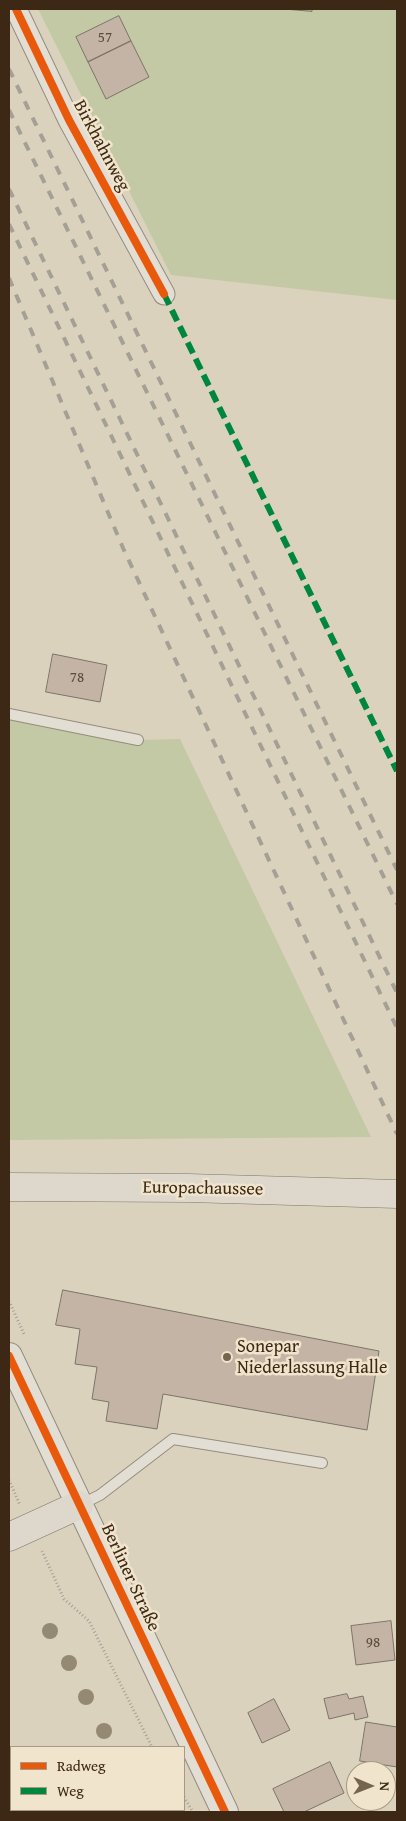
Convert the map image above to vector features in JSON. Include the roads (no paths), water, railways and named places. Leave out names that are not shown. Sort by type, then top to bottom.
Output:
[{"type":"main road","name":"Europachaussee","points":[[9,1187],[389,1193]]},
{"type":"main road","points":[[20,1532],[79,1505]]},
{"type":"street","name":"Birkhahnweg","points":[[16,9],[69,120],[164,294]]},
{"type":"street","name":"Berliner Straße","points":[[9,1356],[225,1812]]},
{"type":"lane","points":[[9,714],[138,740]]},
{"type":"lane","points":[[79,1505],[100,1495],[173,1439],[322,1463]]},
{"type":"railway","points":[[9,69],[397,870]]},
{"type":"railway","points":[[9,110],[397,904]]},
{"type":"railway","points":[[9,189],[397,993]]},
{"type":"railway","points":[[9,224],[397,1028]]},
{"type":"railway","points":[[9,278],[123,548],[397,1134]]},
{"type":"place","name":"Sonepar Niederlassung Halle","points":[[227,1357]]}]
